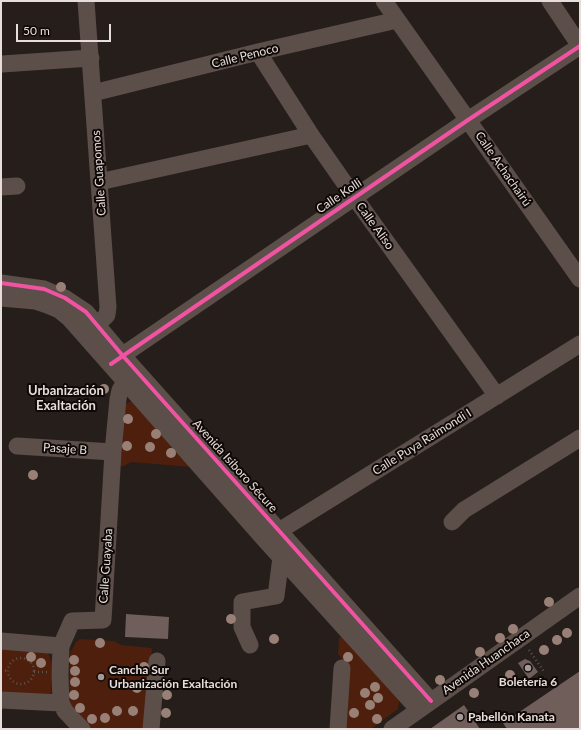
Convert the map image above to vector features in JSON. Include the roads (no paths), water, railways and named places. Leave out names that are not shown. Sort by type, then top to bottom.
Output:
[{"type":"street","name":"Calle Guapomos","points":[[86,1],[108,307],[107,315],[92,331]]},
{"type":"street","name":"Calle Achachairú","points":[[384,1],[580,279]]},
{"type":"street","points":[[550,1],[580,46]]},
{"type":"street","name":"Calle Penoco","points":[[93,93],[258,52],[397,20]]},
{"type":"street","name":"Calle Kolli","points":[[117,360],[468,120],[580,46]]},
{"type":"street","name":"Calle Aliso","points":[[258,52],[311,134],[355,198],[497,396]]},
{"type":"street","points":[[2,64],[90,58]]},
{"type":"street","points":[[100,182],[311,134]]},
{"type":"street","name":"Avenida Isiboro Sécure","points":[[1,283],[44,289],[65,298],[86,312],[92,331]]},
{"type":"street","name":"Avenida Isiboro Sécure","points":[[1,298],[35,301],[47,304],[92,331],[272,536],[425,706]]},
{"type":"street","name":"Calle Puya Raimondi I","points":[[272,536],[580,344]]},
{"type":"street","name":"Calle Guayaba","points":[[61,703],[61,646],[72,621],[103,620],[113,452],[118,399],[120,390],[131,376]]},
{"type":"street","points":[[452,522],[464,510],[580,438]]},
{"type":"street","name":"Pasaje B","points":[[17,446],[113,452]]},
{"type":"street","name":"Avenida Isiboro Sécure","points":[[272,536],[281,558],[425,706]]},
{"type":"street","points":[[250,645],[242,627],[242,602],[276,596],[281,558]]},
{"type":"street","name":"Avenida Huanchaca","points":[[392,729],[580,596]]},
{"type":"street","points":[[1,641],[61,646]]},
{"type":"street","points":[[151,729],[157,661]]},
{"type":"street","points":[[338,729],[342,668]]},
{"type":"street","points":[[1,700],[61,703],[65,711],[82,729]]},
{"type":"place","name":"Boletería 6","points":[[528,668]]},
{"type":"place","name":"Cancha Sur Urbanización Exaltación","points":[[101,677]]},
{"type":"place","name":"Pabellón Kanata","points":[[460,717]]},
{"type":"district","name":"Urbanización Exaltación","points":[[66,398]]}]
